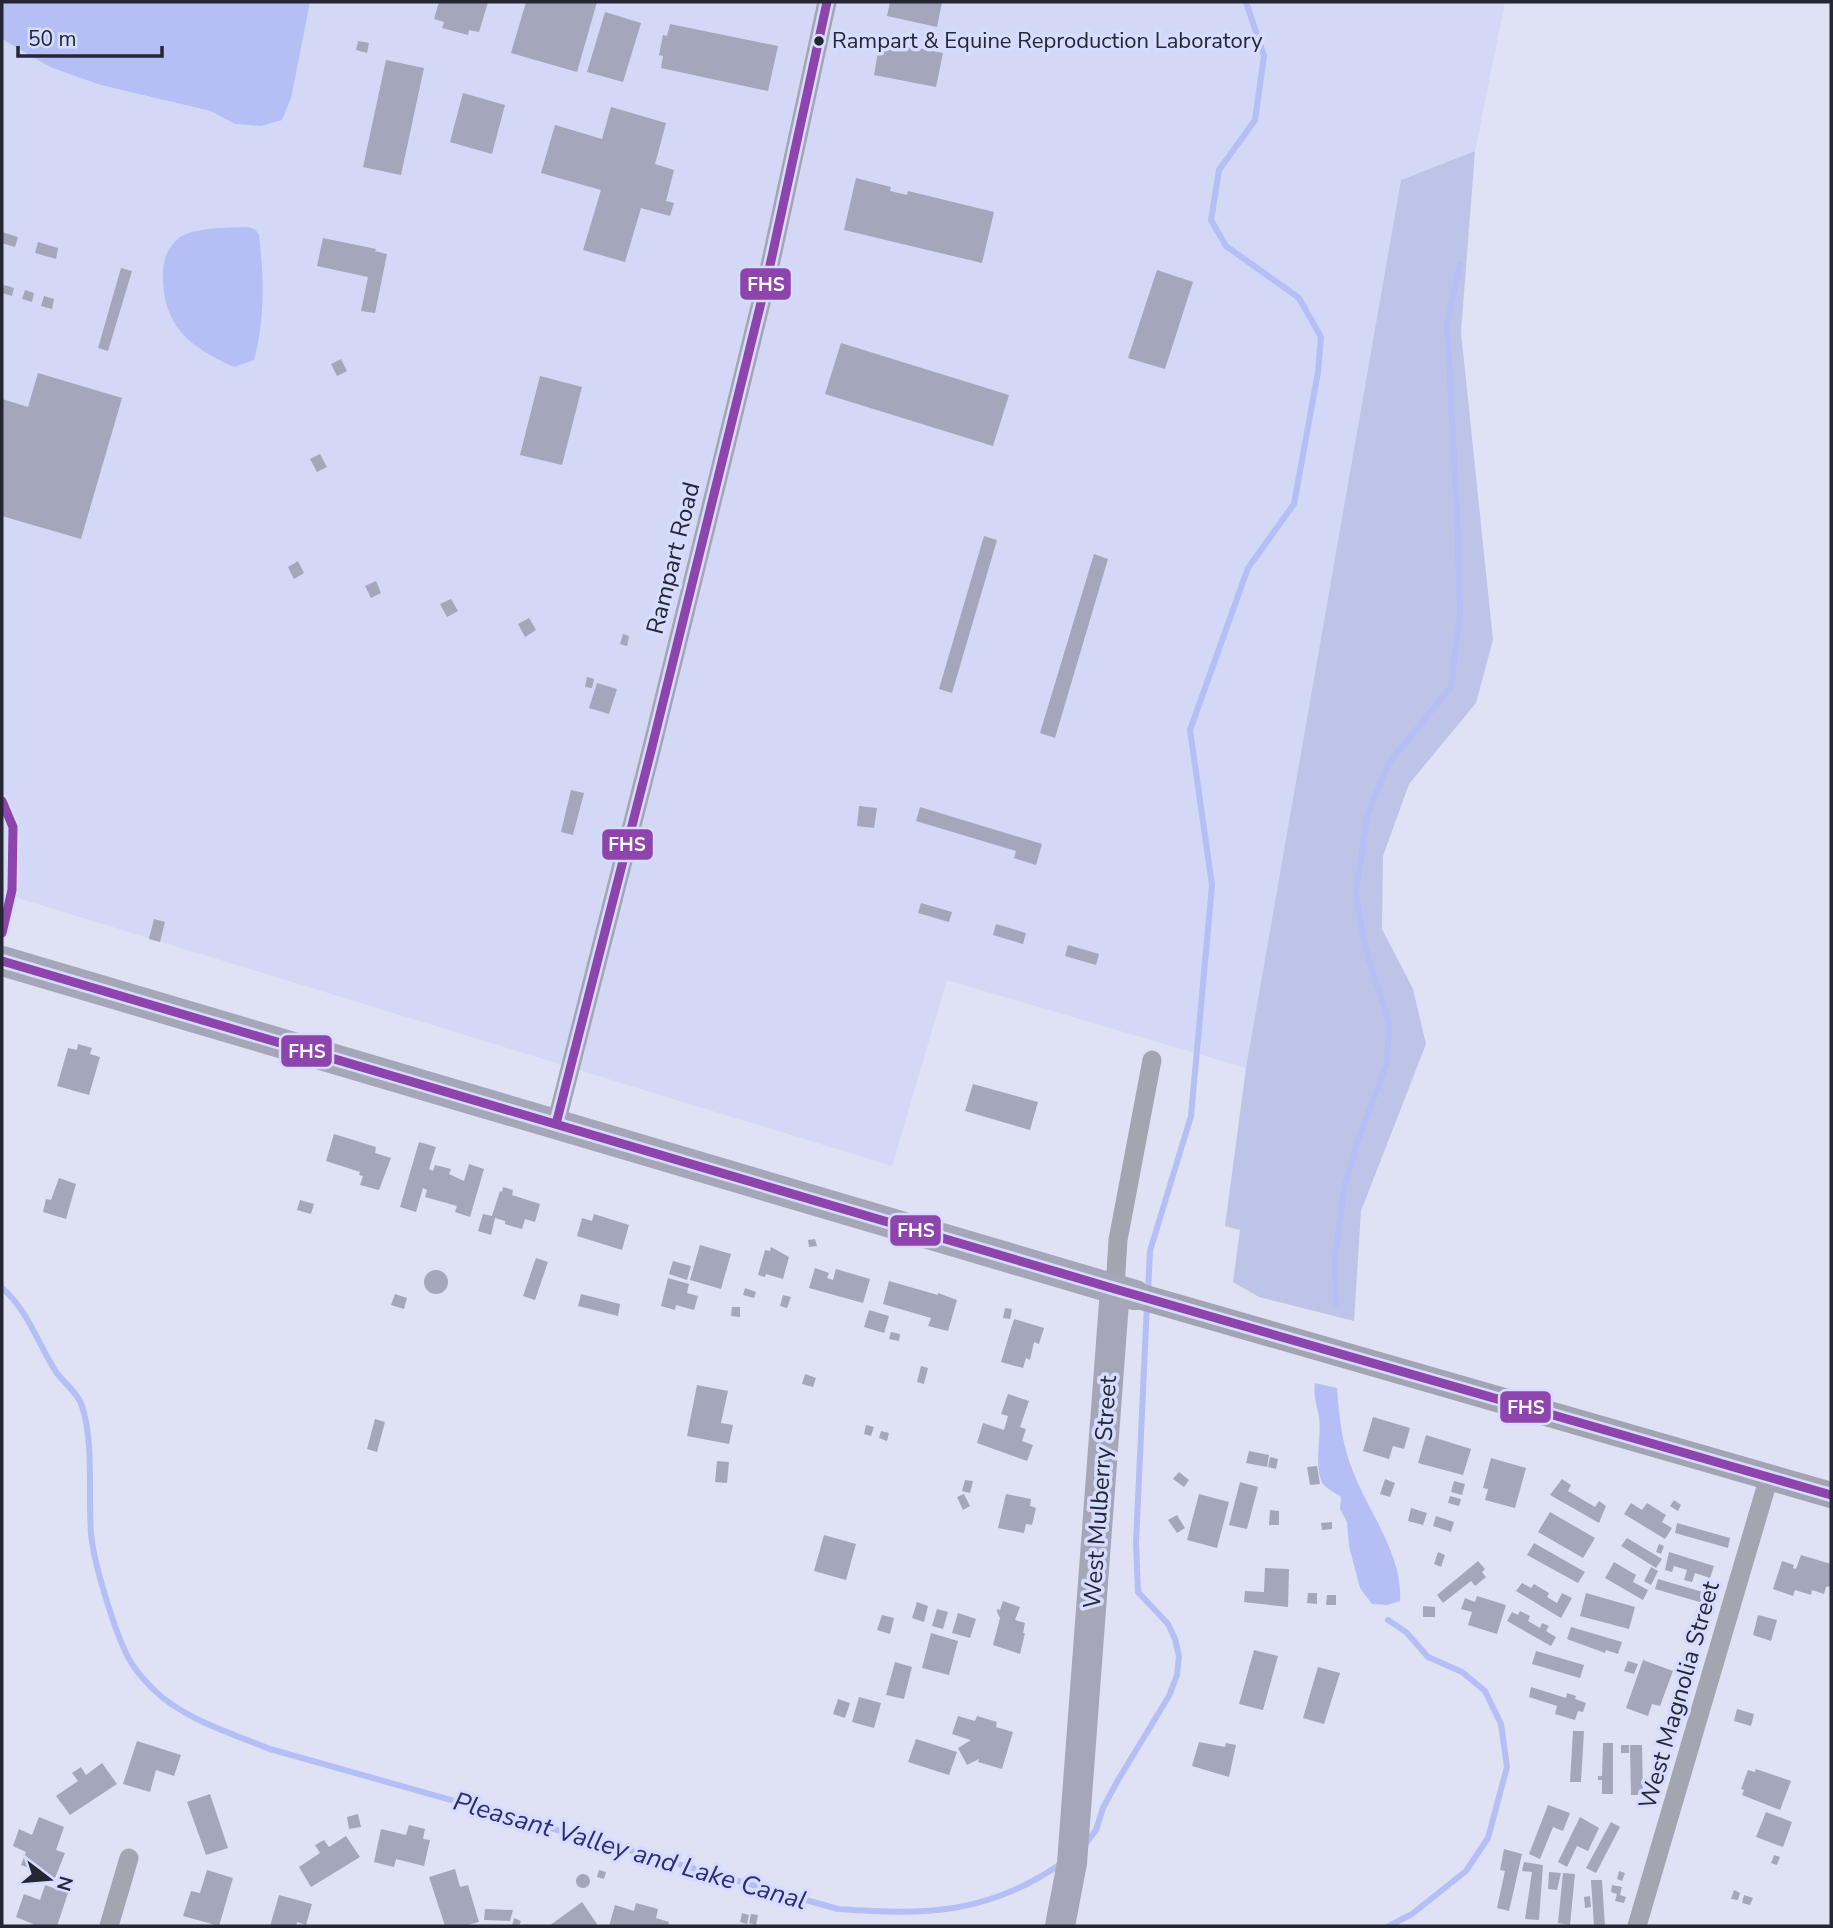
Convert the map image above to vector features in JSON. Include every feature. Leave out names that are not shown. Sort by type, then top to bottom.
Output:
[{"type":"main road","points":[[2,961],[1137,1295],[1831,1495]]},
{"type":"main road","name":"West Mulberry Street","points":[[1059,1926],[1072,1863],[1137,1295]]},
{"type":"street","name":"Rampart Road","points":[[556,1124],[650,757],[769,270],[827,2]]},
{"type":"street","name":"West Mulberry Street","points":[[1137,1295],[1118,1240],[1152,1060]]},
{"type":"street","name":"West Magnolia Street","points":[[1637,1926],[1769,1477]]},
{"type":"street","points":[[109,1926],[130,1858]]},
{"type":"shaded area","points":[[2,2],[1505,2],[1475,151],[1401,180],[1246,1068],[947,980],[892,1166],[2,893]]},
{"type":"shaded area","points":[[2,2],[310,2],[291,98],[282,120],[261,126],[235,124],[211,111],[101,85],[50,67],[2,39]]},
{"type":"shaded area","points":[[1475,151],[1461,332],[1493,640],[1476,703],[1409,784],[1383,856],[1382,929],[1413,989],[1426,1044],[1361,1211],[1354,1321],[1259,1297],[1233,1282],[1240,1230],[1225,1226],[1246,1068],[1401,180]]},
{"type":"shaded area","points":[[247,227],[255,229],[259,235],[263,282],[262,314],[254,360],[234,367],[205,352],[182,334],[168,309],[163,271],[168,251],[185,234]]},
{"type":"shaded area","points":[[1315,1383],[1337,1388],[1347,1453],[1354,1474],[1391,1552],[1400,1584],[1400,1601],[1387,1605],[1372,1604],[1360,1588],[1349,1546],[1347,1522],[1340,1509],[1341,1497],[1325,1486],[1320,1477],[1320,1425]]},
{"type":"building","points":[[439,2],[488,2],[479,32],[469,30],[468,35],[442,28],[444,22],[434,19]]},
{"type":"building","points":[[526,2],[597,2],[577,72],[511,53]]},
{"type":"building","points":[[890,2],[942,2],[937,27],[887,16]]},
{"type":"building","points":[[605,12],[641,23],[623,82],[587,72]]},
{"type":"building","points":[[670,24],[778,46],[768,91],[661,68],[663,56],[659,55],[663,35],[667,36]]},
{"type":"building","points":[[880,40],[943,53],[936,87],[874,75]]},
{"type":"building","points":[[358,41],[369,43],[367,53],[356,50]]},
{"type":"building","points":[[386,60],[424,68],[401,175],[363,167]]},
{"type":"building","points":[[463,93],[505,105],[492,154],[450,142]]},
{"type":"building","points":[[611,107],[666,123],[655,164],[674,170],[666,201],[674,203],[670,216],[641,208],[625,262],[583,250],[601,190],[541,173],[555,125],[602,139]]},
{"type":"building","points":[[856,178],[891,187],[890,191],[907,195],[908,191],[994,212],[982,263],[844,230]]},
{"type":"building","points":[[2,232],[18,237],[15,247],[2,243]]},
{"type":"building","points":[[323,238],[376,249],[375,251],[387,254],[375,313],[361,311],[368,277],[317,266]]},
{"type":"building","points":[[38,242],[58,248],[56,259],[35,253]]},
{"type":"building","points":[[121,268],[132,271],[108,351],[98,348]]},
{"type":"building","points":[[1157,270],[1193,282],[1165,369],[1128,358]]},
{"type":"building","points":[[4,285],[14,288],[12,296],[2,293]]},
{"type":"building","points":[[25,290],[34,293],[32,302],[22,299]]},
{"type":"building","points":[[44,296],[54,299],[52,309],[41,306]]},
{"type":"building","points":[[841,343],[1009,395],[993,446],[825,394]]},
{"type":"building","points":[[341,359],[347,371],[337,376],[331,364]]},
{"type":"building","points":[[38,373],[122,398],[81,539],[2,516],[2,399],[28,407]]},
{"type":"building","points":[[540,376],[582,387],[562,465],[520,455]]},
{"type":"building","points":[[320,454],[327,467],[317,472],[310,459]]},
{"type":"building","points":[[984,536],[997,540],[952,693],[939,689]]},
{"type":"building","points":[[1094,554],[1108,559],[1055,738],[1040,733]]},
{"type":"building","points":[[298,561],[304,573],[294,579],[288,567]]},
{"type":"building","points":[[376,581],[381,593],[371,598],[365,586]]},
{"type":"building","points":[[451,599],[458,611],[447,617],[440,604]]},
{"type":"building","points":[[529,618],[536,630],[525,637],[518,624]]},
{"type":"building","points":[[623,634],[629,636],[627,646],[620,644]]},
{"type":"building","points":[[587,677],[594,679],[592,688],[585,687]]},
{"type":"building","points":[[597,683],[617,689],[609,714],[589,708]]},
{"type":"building","points":[[571,790],[584,793],[573,835],[561,832]]},
{"type":"building","points":[[859,806],[877,808],[874,828],[857,826]]},
{"type":"building","points":[[920,807],[1042,844],[1036,865],[1014,858],[1016,851],[916,821]]},
{"type":"building","points":[[921,903],[952,912],[949,922],[918,913]]},
{"type":"building","points":[[154,919],[165,922],[160,942],[149,939]]},
{"type":"building","points":[[996,924],[1026,933],[1023,944],[993,935]]},
{"type":"building","points":[[1068,945],[1099,954],[1096,965],[1065,956]]},
{"type":"building","points":[[78,1044],[92,1048],[90,1054],[100,1057],[89,1095],[57,1086],[68,1048],[77,1050]]},
{"type":"building","points":[[973,1084],[1038,1102],[1030,1130],[965,1111]]},
{"type":"building","points":[[334,1134],[376,1147],[375,1153],[391,1158],[379,1190],[360,1185],[363,1176],[359,1175],[360,1172],[326,1161]]},
{"type":"building","points":[[419,1142],[436,1147],[429,1169],[433,1171],[435,1165],[451,1169],[449,1174],[464,1181],[469,1164],[484,1169],[470,1217],[455,1212],[457,1206],[425,1197],[427,1190],[423,1188],[416,1212],[400,1207]]},
{"type":"building","points":[[59,1178],[76,1184],[66,1219],[43,1212],[46,1199],[51,1200]]},
{"type":"building","points":[[503,1187],[513,1190],[512,1195],[540,1204],[535,1222],[525,1219],[522,1229],[495,1218],[491,1235],[478,1231],[483,1214],[492,1216]]},
{"type":"building","points":[[300,1200],[314,1204],[311,1214],[297,1210]]},
{"type":"building","points":[[594,1214],[629,1225],[622,1250],[577,1236],[582,1218],[592,1221]]},
{"type":"building","points":[[815,1239],[817,1246],[809,1247],[808,1240]]},
{"type":"building","points":[[700,1245],[731,1254],[721,1289],[690,1280]]},
{"type":"building","points":[[771,1247],[789,1257],[783,1279],[766,1274],[765,1277],[758,1275],[765,1250],[770,1251]]},
{"type":"building","points":[[536,1258],[548,1262],[535,1300],[523,1296]]},
{"type":"building","points":[[673,1261],[691,1266],[687,1280],[669,1274]]},
{"type":"building","points":[[815,1268],[829,1273],[827,1278],[833,1280],[836,1269],[870,1279],[863,1303],[809,1288]]},
{"type":"building","points":[[436,1270],[445,1273],[448,1282],[445,1291],[436,1294],[427,1291],[424,1282],[427,1273]]},
{"type":"building","points":[[668,1278],[689,1284],[687,1293],[698,1296],[694,1310],[676,1305],[675,1310],[661,1306]]},
{"type":"building","points":[[889,1281],[957,1300],[948,1331],[928,1326],[931,1318],[883,1304]]},
{"type":"building","points":[[745,1288],[756,1292],[754,1298],[743,1295]]},
{"type":"building","points":[[395,1294],[407,1298],[404,1309],[391,1305]]},
{"type":"building","points":[[581,1294],[620,1304],[618,1316],[578,1306]]},
{"type":"building","points":[[783,1295],[791,1297],[787,1308],[780,1306]]},
{"type":"building","points":[[732,1307],[740,1307],[740,1317],[731,1316]]},
{"type":"building","points":[[1005,1308],[1012,1309],[1010,1319],[1003,1318]]},
{"type":"building","points":[[869,1310],[889,1316],[884,1333],[864,1327]]},
{"type":"building","points":[[1014,1319],[1044,1328],[1039,1344],[1034,1342],[1030,1360],[1026,1358],[1023,1368],[1001,1362]]},
{"type":"building","points":[[891,1332],[900,1334],[899,1341],[889,1339]]},
{"type":"building","points":[[921,1366],[928,1368],[924,1384],[917,1382]]},
{"type":"building","points":[[805,1374],[816,1378],[813,1387],[802,1384]]},
{"type":"building","points":[[697,1385],[728,1391],[721,1423],[733,1425],[729,1444],[687,1436]]},
{"type":"building","points":[[1008,1394],[1029,1401],[1020,1427],[1026,1429],[1022,1441],[1033,1445],[1027,1461],[977,1443],[983,1423],[1004,1430],[1008,1416],[1001,1414]]},
{"type":"building","points":[[1373,1417],[1410,1428],[1404,1449],[1393,1446],[1389,1459],[1363,1451]]},
{"type":"building","points":[[375,1419],[385,1422],[377,1452],[367,1449]]},
{"type":"building","points":[[866,1425],[874,1427],[871,1436],[864,1434]]},
{"type":"building","points":[[881,1431],[889,1433],[887,1441],[879,1438]]},
{"type":"building","points":[[1426,1435],[1471,1449],[1463,1475],[1418,1463]]},
{"type":"building","points":[[1249,1451],[1269,1455],[1267,1467],[1246,1463]]},
{"type":"building","points":[[1270,1457],[1278,1459],[1276,1469],[1268,1467]]},
{"type":"building","points":[[1491,1458],[1526,1468],[1515,1508],[1485,1500],[1488,1489],[1483,1488]]},
{"type":"building","points":[[717,1461],[729,1462],[727,1483],[715,1482]]},
{"type":"building","points":[[1317,1466],[1320,1484],[1310,1485],[1307,1467]]},
{"type":"building","points":[[1179,1472],[1189,1480],[1184,1487],[1173,1479]]},
{"type":"building","points":[[1385,1479],[1395,1483],[1390,1497],[1380,1494]]},
{"type":"building","points":[[1562,1479],[1571,1485],[1568,1491],[1595,1507],[1599,1501],[1606,1506],[1599,1523],[1550,1495]]},
{"type":"building","points":[[965,1480],[973,1481],[970,1493],[962,1491]]},
{"type":"building","points":[[1454,1481],[1465,1484],[1462,1495],[1451,1492]]},
{"type":"building","points":[[1240,1482],[1258,1487],[1247,1529],[1229,1525]]},
{"type":"building","points":[[964,1494],[970,1506],[963,1510],[957,1497]]},
{"type":"building","points":[[1006,1494],[1031,1499],[1030,1506],[1036,1508],[1032,1525],[1026,1524],[1024,1533],[998,1528]]},
{"type":"building","points":[[1199,1494],[1229,1502],[1217,1548],[1187,1540]]},
{"type":"building","points":[[1450,1496],[1461,1499],[1459,1506],[1448,1503]]},
{"type":"building","points":[[1674,1500],[1681,1505],[1678,1511],[1670,1506]]},
{"type":"building","points":[[1631,1503],[1642,1510],[1647,1503],[1666,1515],[1662,1522],[1672,1528],[1665,1539],[1624,1514]]},
{"type":"building","points":[[1411,1508],[1427,1513],[1423,1525],[1408,1521]]},
{"type":"building","points":[[1270,1510],[1279,1511],[1279,1525],[1269,1525]]},
{"type":"building","points":[[1550,1512],[1595,1538],[1583,1558],[1538,1532]]},
{"type":"building","points":[[1177,1515],[1185,1528],[1177,1533],[1168,1520]]},
{"type":"building","points":[[1436,1516],[1454,1522],[1451,1532],[1433,1526]]},
{"type":"building","points":[[1332,1522],[1332,1529],[1322,1530],[1321,1523]]},
{"type":"building","points":[[1677,1523],[1730,1538],[1728,1548],[1675,1533]]},
{"type":"building","points":[[824,1535],[856,1544],[846,1580],[814,1571]]},
{"type":"building","points":[[1627,1538],[1662,1559],[1656,1568],[1621,1546]]},
{"type":"building","points":[[1534,1543],[1585,1572],[1578,1583],[1527,1555]]},
{"type":"building","points":[[1659,1544],[1664,1546],[1661,1554],[1656,1552]]},
{"type":"building","points":[[1438,1552],[1445,1555],[1441,1567],[1434,1564]]},
{"type":"building","points":[[1669,1552],[1714,1566],[1710,1578],[1695,1573],[1692,1582],[1684,1580],[1687,1570],[1674,1566],[1672,1572],[1665,1570]]},
{"type":"building","points":[[1801,1555],[1831,1564],[1831,1586],[1826,1587],[1824,1594],[1812,1590],[1811,1595],[1795,1590],[1793,1596],[1773,1589],[1782,1561],[1794,1565],[1793,1568],[1796,1569]]},
{"type":"building","points":[[1478,1561],[1485,1569],[1482,1572],[1486,1577],[1475,1586],[1471,1581],[1443,1603],[1437,1595]]},
{"type":"building","points":[[1614,1562],[1636,1575],[1633,1582],[1648,1590],[1643,1600],[1605,1578]]},
{"type":"building","points":[[1651,1567],[1658,1571],[1651,1585],[1644,1581]]},
{"type":"building","points":[[1265,1568],[1289,1569],[1288,1607],[1244,1602],[1245,1591],[1264,1592]]},
{"type":"building","points":[[1658,1579],[1706,1593],[1703,1603],[1655,1589]]},
{"type":"building","points":[[1522,1583],[1531,1588],[1534,1584],[1549,1593],[1547,1597],[1557,1603],[1562,1593],[1572,1598],[1561,1618],[1516,1591]]},
{"type":"building","points":[[1308,1593],[1317,1593],[1317,1604],[1307,1603]]},
{"type":"building","points":[[1586,1593],[1635,1607],[1629,1629],[1580,1616]]},
{"type":"building","points":[[1327,1595],[1336,1595],[1336,1605],[1326,1605]]},
{"type":"building","points":[[1477,1596],[1506,1605],[1497,1634],[1468,1625],[1472,1612],[1461,1609],[1465,1598],[1475,1602]]},
{"type":"building","points":[[1003,1601],[1020,1607],[1015,1620],[1025,1623],[1025,1633],[1020,1654],[993,1645],[1000,1618],[997,1609],[1000,1610]]},
{"type":"building","points":[[917,1602],[928,1606],[924,1622],[912,1618]]},
{"type":"building","points":[[1423,1606],[1435,1607],[1435,1617],[1423,1617]]},
{"type":"building","points":[[937,1609],[948,1612],[943,1629],[932,1626]]},
{"type":"building","points":[[1520,1611],[1530,1616],[1528,1621],[1540,1628],[1542,1623],[1549,1626],[1546,1631],[1556,1637],[1551,1646],[1507,1621],[1512,1612],[1518,1615]]},
{"type":"building","points":[[958,1613],[976,1619],[970,1638],[952,1633]]},
{"type":"building","points":[[882,1615],[894,1618],[890,1634],[877,1630]]},
{"type":"building","points":[[1758,1615],[1777,1620],[1771,1641],[1753,1635]]},
{"type":"building","points":[[1571,1627],[1622,1642],[1618,1654],[1606,1650],[1605,1653],[1567,1639]]},
{"type":"building","points":[[931,1633],[958,1641],[949,1675],[922,1668]]},
{"type":"building","points":[[1254,1650],[1278,1656],[1263,1710],[1239,1704]]},
{"type":"building","points":[[1536,1651],[1584,1665],[1580,1678],[1532,1664]]},
{"type":"building","points":[[1643,1660],[1673,1671],[1660,1706],[1652,1704],[1648,1716],[1626,1708]]},
{"type":"building","points":[[1628,1661],[1638,1664],[1634,1674],[1624,1671]]},
{"type":"building","points":[[895,1662],[912,1667],[904,1699],[886,1695]]},
{"type":"building","points":[[1318,1667],[1340,1673],[1324,1724],[1303,1718]]},
{"type":"building","points":[[1531,1687],[1566,1698],[1567,1693],[1576,1696],[1575,1699],[1586,1703],[1583,1712],[1578,1711],[1575,1720],[1555,1714],[1557,1706],[1529,1697]]},
{"type":"building","points":[[859,1697],[881,1703],[874,1728],[852,1722]]},
{"type":"building","points":[[838,1699],[850,1703],[845,1718],[833,1714]]},
{"type":"building","points":[[1737,1709],[1754,1714],[1751,1726],[1734,1721]]},
{"type":"building","points":[[958,1716],[975,1721],[977,1716],[997,1722],[996,1727],[1013,1732],[1002,1769],[978,1762],[979,1759],[967,1765],[958,1748],[971,1740],[952,1734]]},
{"type":"building","points":[[1573,1731],[1584,1731],[1581,1782],[1570,1782]]},
{"type":"building","points":[[916,1739],[957,1752],[949,1775],[908,1762]]},
{"type":"building","points":[[137,1741],[181,1755],[174,1776],[156,1770],[150,1792],[123,1784]]},
{"type":"building","points":[[1199,1742],[1225,1747],[1226,1743],[1236,1745],[1229,1777],[1192,1766]]},
{"type":"building","points":[[1603,1743],[1613,1743],[1613,1794],[1602,1794],[1602,1780],[1598,1780],[1598,1776],[1602,1776]]},
{"type":"building","points":[[1621,1745],[1629,1745],[1629,1753],[1621,1753]]},
{"type":"building","points":[[1630,1745],[1642,1745],[1643,1795],[1631,1795]]},
{"type":"building","points":[[102,1763],[117,1784],[70,1815],[56,1796],[78,1781],[72,1773],[81,1767],[86,1775]]},
{"type":"building","points":[[1756,1769],[1791,1781],[1780,1810],[1742,1795],[1744,1790],[1741,1789],[1748,1770],[1755,1772]]},
{"type":"building","points":[[210,1794],[228,1848],[206,1855],[187,1802]]},
{"type":"building","points":[[1548,1805],[1570,1813],[1563,1831],[1553,1827],[1540,1859],[1529,1854]]},
{"type":"building","points":[[1766,1812],[1792,1822],[1783,1847],[1756,1837]]},
{"type":"building","points":[[358,1814],[361,1827],[349,1829],[347,1817]]},
{"type":"building","points":[[39,1817],[64,1827],[56,1850],[65,1853],[55,1878],[21,1865],[26,1852],[13,1846],[19,1829],[32,1835]]},
{"type":"building","points":[[1580,1817],[1599,1828],[1588,1851],[1577,1846],[1567,1867],[1558,1862]]},
{"type":"building","points":[[1611,1822],[1620,1827],[1596,1873],[1586,1868]]},
{"type":"building","points":[[409,1825],[425,1829],[423,1839],[430,1840],[424,1866],[396,1859],[394,1867],[374,1862],[381,1829],[406,1835]]},
{"type":"building","points":[[346,1836],[360,1857],[311,1887],[299,1867],[320,1853],[315,1845],[324,1840],[329,1847]]},
{"type":"building","points":[[1504,1849],[1522,1854],[1509,1911],[1497,1908],[1505,1871],[1500,1870]]},
{"type":"building","points":[[1774,1855],[1780,1857],[1777,1865],[1771,1863]]},
{"type":"building","points":[[1524,1862],[1543,1865],[1539,1920],[1525,1919],[1532,1872],[1522,1871]]},
{"type":"building","points":[[455,1869],[460,1887],[468,1885],[479,1922],[463,1926],[445,1926],[429,1877]]},
{"type":"building","points":[[207,1870],[233,1878],[219,1926],[183,1916],[191,1891],[200,1893]]},
{"type":"building","points":[[599,1870],[606,1872],[604,1879],[597,1877]]},
{"type":"building","points":[[1619,1871],[1625,1873],[1622,1881],[1617,1879]]},
{"type":"building","points":[[1549,1872],[1561,1873],[1557,1890],[1548,1889]]},
{"type":"building","points":[[1563,1873],[1575,1874],[1570,1925],[1558,1923]]},
{"type":"building","points":[[583,1874],[588,1876],[588,1886],[583,1888],[578,1886],[576,1881],[578,1876]]},
{"type":"building","points":[[1591,1880],[1602,1880],[1605,1926],[1594,1926]]},
{"type":"building","points":[[45,1885],[68,1893],[57,1926],[32,1926],[33,1924],[16,1917],[24,1894],[40,1900]]},
{"type":"building","points":[[1612,1885],[1622,1887],[1620,1895],[1626,1897],[1624,1903],[1615,1901],[1617,1894],[1611,1892]]},
{"type":"building","points":[[1734,1890],[1740,1893],[1738,1900],[1731,1899]]},
{"type":"building","points":[[279,1895],[312,1904],[306,1925],[297,1922],[296,1926],[270,1926]]},
{"type":"building","points":[[1744,1895],[1753,1898],[1750,1905],[1742,1903]]},
{"type":"building","points":[[1590,1896],[1591,1907],[1585,1908],[1584,1897]]},
{"type":"building","points":[[582,1902],[597,1924],[549,1926]]},
{"type":"building","points":[[636,1903],[658,1909],[656,1918],[669,1922],[668,1926],[609,1926],[615,1905],[634,1911]]},
{"type":"building","points":[[485,1909],[513,1910],[510,1921],[484,1920]]},
{"type":"building","points":[[742,1913],[749,1915],[747,1924],[740,1922]]},
{"type":"building","points":[[751,1914],[758,1915],[756,1925],[749,1923]]},
{"type":"building","points":[[514,1918],[521,1921],[519,1926],[512,1926]]},
{"type":"waterway","name":"Pleasant Valley and Lake Canal","points":[[1148,1293],[1150,1251],[1191,1116],[1212,885],[1190,730],[1248,568],[1294,504],[1318,372],[1321,337],[1299,298],[1226,246],[1211,220],[1219,170],[1255,120],[1264,56],[1246,2]]},
{"type":"waterway","points":[[1336,1304],[1335,1256],[1344,1188],[1358,1140],[1387,1063],[1389,1023],[1365,947],[1356,893],[1367,817],[1388,764],[1451,687],[1460,614],[1447,324],[1460,264]]},
{"type":"waterway","name":"Pleasant Valley and Lake Canal","points":[[2,1288],[19,1306],[56,1372],[80,1401],[88,1436],[91,1533],[105,1595],[116,1629],[132,1664],[165,1700],[178,1709],[270,1749],[838,1909],[900,1912],[955,1908],[1008,1893],[1062,1863]]},
{"type":"waterway","name":"Pleasant Valley and Lake Canal","points":[[1084,1846],[1096,1830],[1103,1808],[1118,1780],[1169,1696],[1177,1675],[1179,1656],[1168,1624],[1138,1592],[1136,1543],[1147,1304]]},
{"type":"waterway","points":[[1388,1620],[1406,1632],[1428,1657],[1462,1672],[1485,1691],[1501,1724],[1507,1767],[1488,1838],[1466,1871],[1412,1914],[1389,1926]]},
{"type":"transit line","name":"FHS","points":[[556,1124],[769,270],[827,2]]},
{"type":"transit line","name":"FHS","points":[[2,801],[13,827],[12,890],[2,933]]},
{"type":"transit line","name":"FHS","points":[[2,961],[1115,1289],[1831,1495]]},
{"type":"place","name":"Rampart & Equine Reproduction Laboratory","points":[[819,41]]}]
